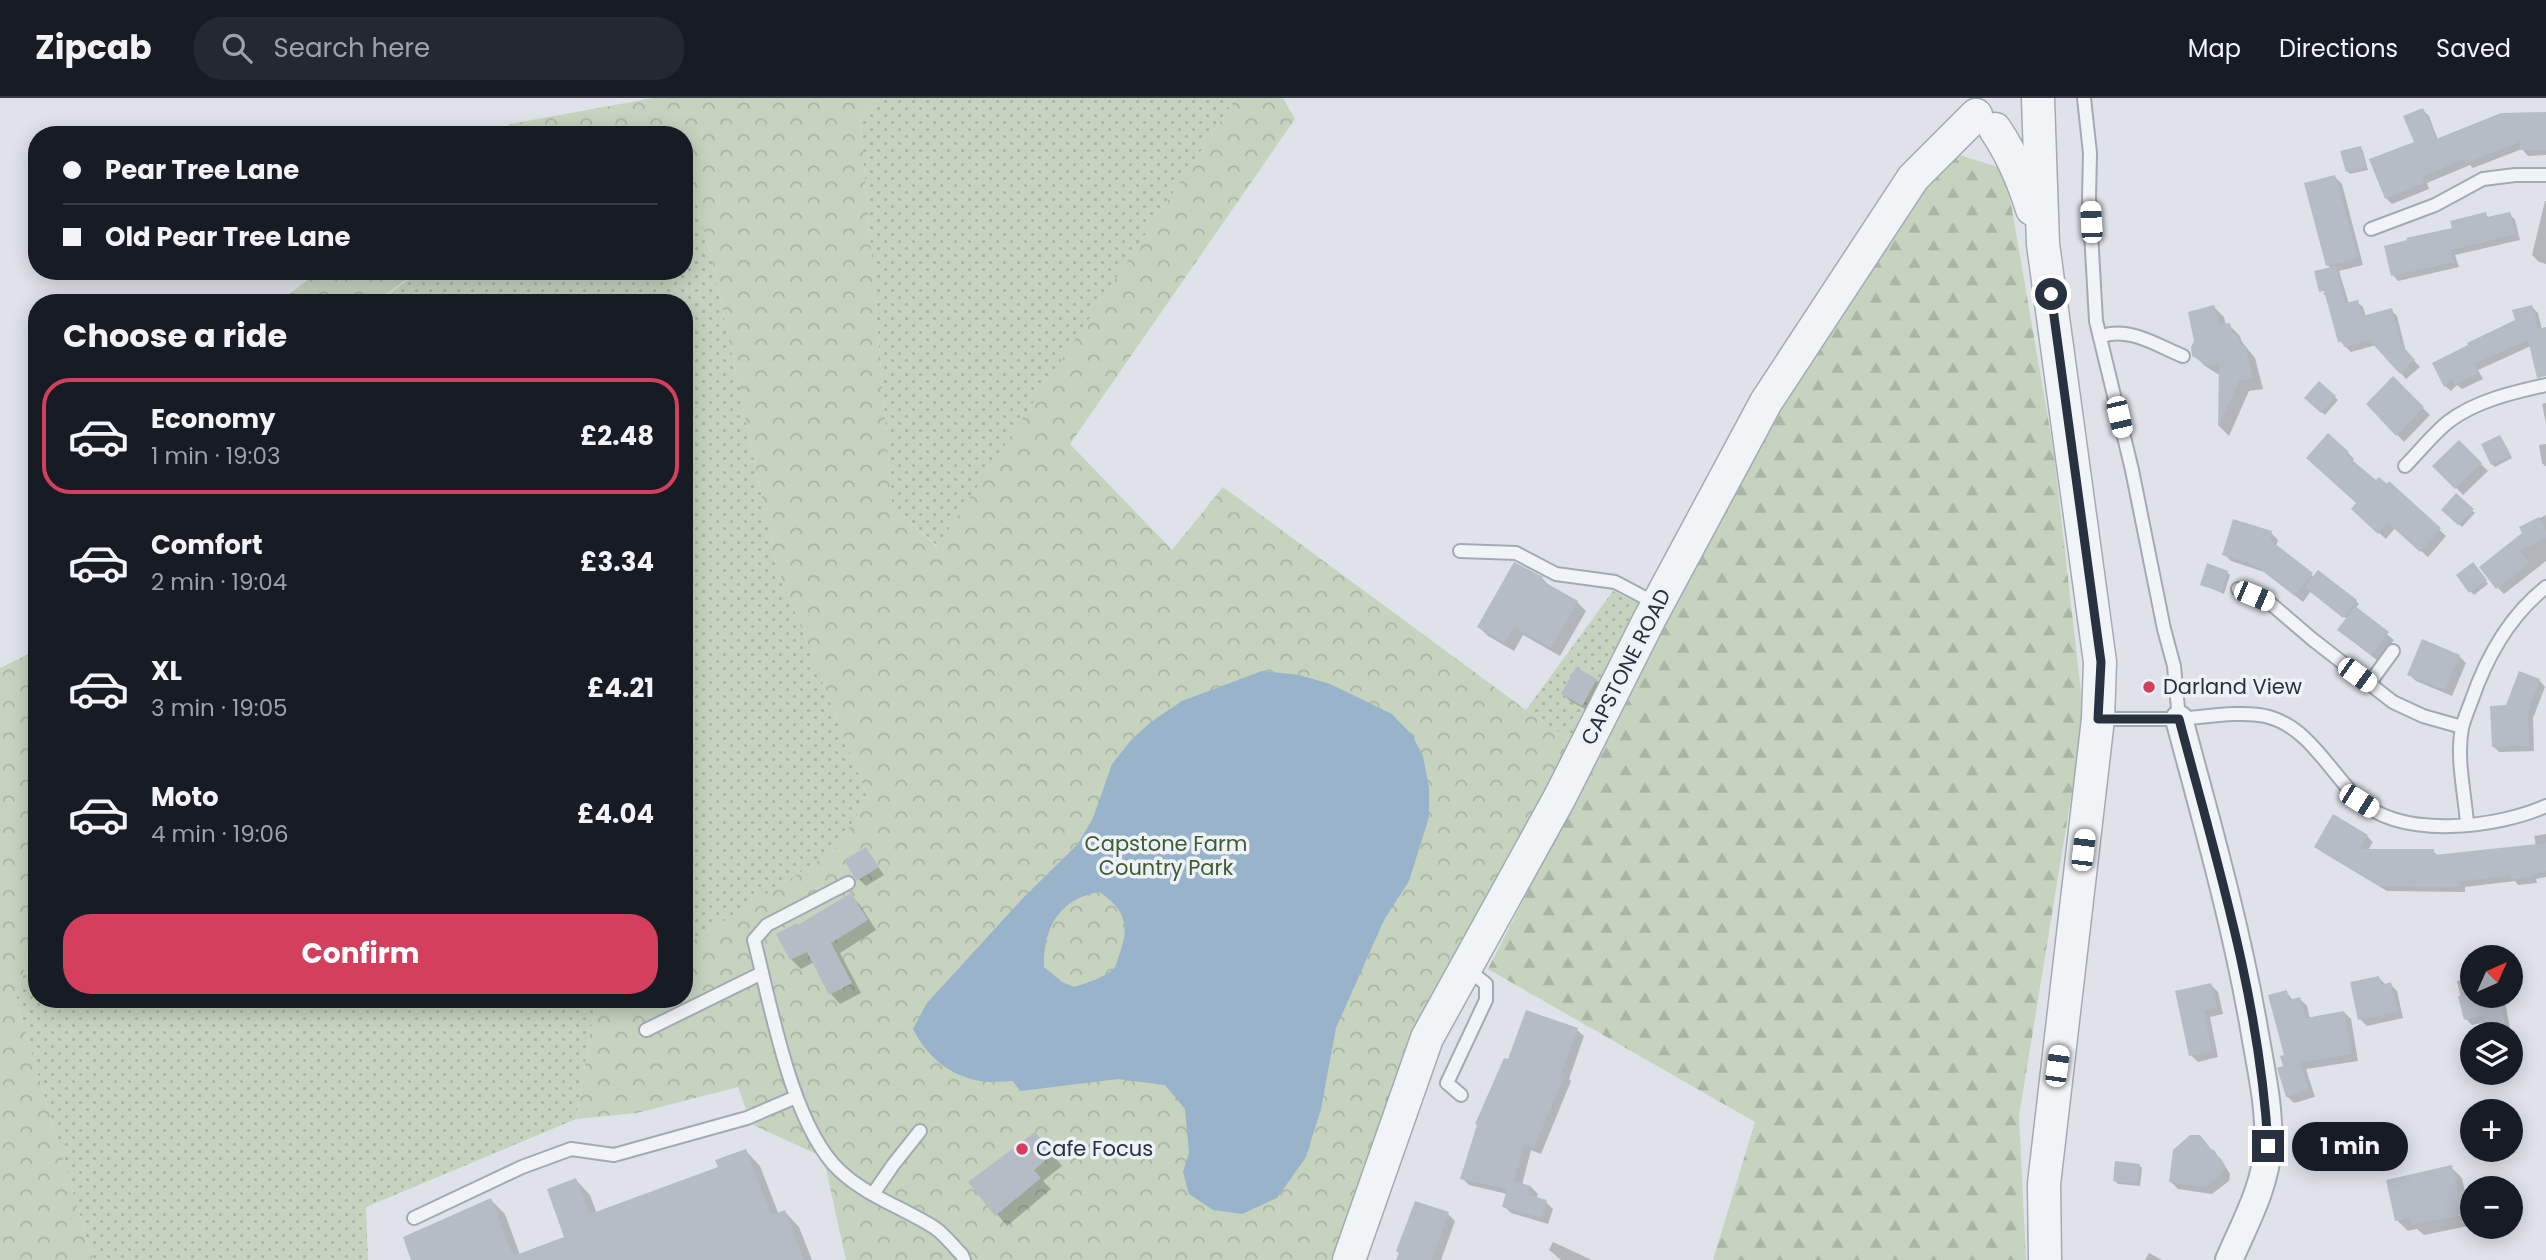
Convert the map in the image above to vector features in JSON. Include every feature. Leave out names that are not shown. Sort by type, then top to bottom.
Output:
[{"type":"street","points":[[1980,114],[2006,130],[2018,127],[2035,111],[2038,99]]},
{"type":"street","points":[[2038,99],[2043,244],[2101,662],[2098,719],[2045,1184],[2045,1260]]},
{"type":"street","points":[[1980,114],[2010,151],[2043,244]]},
{"type":"street","name":"CAPSTONE ROAD","points":[[1349,1260],[1427,1038],[1560,797],[1658,604],[1766,402],[1913,178],[1980,114]]},
{"type":"street","points":[[2179,719],[2248,995],[2265,1090],[2268,1146],[2259,1194],[2229,1260]]},
{"type":"lane","points":[[2084,98],[2090,153],[2089,197],[2096,321],[2132,470],[2174,666],[2179,719]]},
{"type":"lane","points":[[2371,229],[2435,205],[2483,179],[2546,175]]},
{"type":"lane","points":[[2101,337],[2112,332],[2124,332],[2183,356]]},
{"type":"lane","points":[[2405,466],[2448,422],[2467,411],[2494,399],[2546,385]]},
{"type":"lane","points":[[1460,551],[1516,553],[1556,573],[1615,582],[1658,604]]},
{"type":"lane","points":[[2467,824],[2461,749],[2462,727],[2481,673],[2495,645],[2518,614],[2546,587]]},
{"type":"lane","points":[[2238,589],[2270,603],[2369,684],[2406,710],[2462,727]]},
{"type":"lane","points":[[2369,684],[2393,650]]},
{"type":"lane","points":[[2098,719],[2267,716],[2296,731],[2359,801],[2382,815],[2410,824],[2436,826],[2517,818],[2546,806]]},
{"type":"lane","points":[[848,883],[767,925],[754,940],[796,1097],[818,1142],[838,1169],[873,1194],[937,1230],[964,1260]]},
{"type":"lane","points":[[1461,1095],[1447,1083],[1486,1000],[1486,984],[1465,968]]},
{"type":"lane","points":[[693,1007],[762,973]]},
{"type":"lane","points":[[646,1030],[691,1008]]},
{"type":"lane","points":[[414,1218],[523,1167],[570,1149],[614,1155],[747,1118],[796,1097]]},
{"type":"lane","points":[[873,1194],[920,1131]]},
{"type":"green space","name":"Capstone Farm Country Park","points":[[653,98],[878,98],[860,117],[892,504],[937,547],[1236,98],[1283,98],[1295,119],[1070,444],[1172,550],[1223,487],[1572,741],[1416,1033],[1331,1260],[846,1260],[826,1169],[816,1154],[751,1124],[738,1087],[637,1113],[576,1119],[594,1008],[693,1008],[693,941],[835,850],[868,798],[776,564],[715,273],[693,192],[693,126],[507,126]]},
{"type":"green space","points":[[878,98],[1236,98],[938,547],[892,504],[860,117]]},
{"type":"green space","points":[[1959,155],[2005,169],[2053,447],[2084,718],[2019,1116],[2026,1260],[1713,1260],[1755,1122],[1488,969],[1748,463],[1908,200]]},
{"type":"green space","points":[[693,192],[715,273],[776,564],[868,798],[835,850],[693,941],[693,294],[389,294],[408,280],[693,280]]},
{"type":"green space","points":[[307,280],[406,280],[386,294],[290,294]]},
{"type":"green space","points":[[1613,591],[1650,609],[1572,741],[1526,710]]},
{"type":"green space","points":[[28,654],[28,954],[16,1001],[93,1260],[0,1260],[0,668]]},
{"type":"green space","points":[[28,954],[28,1008],[594,1008],[576,1119],[366,1207],[368,1260],[93,1260],[16,1001]]},
{"type":"water","points":[[1262,671],[1299,675],[1330,684],[1392,714],[1412,735],[1423,756],[1429,787],[1429,817],[1409,881],[1384,920],[1336,1028],[1321,1109],[1306,1157],[1277,1198],[1242,1214],[1213,1210],[1189,1194],[1183,1172],[1189,1153],[1185,1109],[1165,1085],[1118,1079],[1020,1091],[1013,1081],[980,1081],[949,1069],[932,1056],[913,1029],[927,1003],[1023,898],[1078,844],[1093,818],[1112,764],[1132,739],[1182,701]],"holes":[[[1100,892],[1120,911],[1124,925],[1123,943],[1115,967],[1101,977],[1074,987],[1062,982],[1044,967],[1044,953],[1051,927],[1064,908],[1074,901]]]},
{"type":"building","points":[[2423,108],[2436,139],[2501,113],[2546,112],[2546,150],[2520,150],[2520,142],[2466,163],[2464,159],[2422,177],[2424,183],[2385,199],[2369,159],[2414,142],[2403,116]]},
{"type":"building","points":[[2361,146],[2366,167],[2346,172],[2340,151]]},
{"type":"building","points":[[2335,175],[2358,258],[2326,266],[2304,183]]},
{"type":"building","points":[[2486,212],[2487,217],[2510,212],[2516,234],[2451,250],[2454,262],[2391,276],[2384,246],[2407,240],[2406,238],[2452,228],[2450,221]]},
{"type":"building","points":[[2336,266],[2345,303],[2358,300],[2362,316],[2392,308],[2401,344],[2415,360],[2400,374],[2369,340],[2344,347],[2342,341],[2338,342],[2324,291],[2319,292],[2314,271]]},
{"type":"building","points":[[2214,305],[2219,324],[2230,323],[2232,333],[2238,336],[2241,345],[2245,345],[2253,378],[2239,381],[2218,427],[2219,363],[2209,366],[2192,356],[2191,347],[2194,341],[2188,312]]},
{"type":"building","points":[[2532,305],[2538,329],[2546,327],[2546,376],[2537,378],[2528,340],[2474,364],[2478,373],[2455,385],[2452,379],[2444,387],[2432,363],[2515,320],[2512,310]]},
{"type":"building","points":[[2393,376],[2424,407],[2396,436],[2366,404]]},
{"type":"building","points":[[2319,381],[2336,396],[2321,413],[2304,398]]},
{"type":"building","points":[[2328,433],[2349,452],[2346,455],[2376,480],[2379,477],[2387,484],[2389,481],[2441,528],[2420,552],[2388,523],[2378,534],[2351,509],[2356,503],[2306,458]]},
{"type":"building","points":[[2500,435],[2511,455],[2491,465],[2481,444]]},
{"type":"building","points":[[2459,440],[2482,463],[2455,489],[2432,466]]},
{"type":"building","points":[[2456,493],[2474,509],[2458,525],[2441,510]]},
{"type":"building","points":[[2539,517],[2546,531],[2546,538],[2520,551],[2530,563],[2496,589],[2479,567],[2522,533],[2519,527]]},
{"type":"building","points":[[2233,519],[2272,531],[2270,540],[2313,573],[2295,596],[2255,565],[2222,555]]},
{"type":"building","points":[[1514,562],[1543,577],[1541,580],[1578,601],[1551,648],[1514,627],[1505,643],[1477,627]]},
{"type":"building","points":[[2473,562],[2487,580],[2469,593],[2456,575]]},
{"type":"building","points":[[2207,563],[2228,571],[2221,592],[2200,585]]},
{"type":"building","points":[[2318,570],[2357,600],[2343,618],[2304,587]]},
{"type":"building","points":[[2355,606],[2389,632],[2371,655],[2337,630]]},
{"type":"building","points":[[2422,639],[2460,655],[2445,690],[2407,675]]},
{"type":"building","points":[[1576,667],[1597,679],[1582,706],[1561,694]]},
{"type":"building","points":[[2519,671],[2540,679],[2528,712],[2529,746],[2492,747],[2490,706],[2506,705]]},
{"type":"building","points":[[2333,814],[2368,835],[2360,849],[2434,849],[2434,855],[2546,843],[2546,871],[2531,874],[2532,877],[2511,879],[2510,876],[2460,881],[2460,887],[2380,886],[2314,847]]},
{"type":"building","points":[[866,847],[879,867],[857,881],[844,860]]},
{"type":"building","points":[[851,893],[868,920],[831,943],[852,983],[829,995],[807,952],[790,960],[776,934],[797,923],[798,925]]},
{"type":"building","points":[[2379,976],[2381,985],[2391,982],[2398,1012],[2358,1020],[2350,982]]},
{"type":"building","points":[[2211,983],[2217,1008],[2204,1010],[2212,1051],[2189,1056],[2175,991]]},
{"type":"building","points":[[2287,990],[2289,1000],[2300,997],[2306,1018],[2344,1011],[2352,1054],[2300,1063],[2309,1090],[2286,1097],[2277,1068],[2283,1066],[2280,1056],[2284,1055],[2268,995]]},
{"type":"building","points":[[2461,1008],[2502,1008],[2504,1022],[2484,1022],[2483,1015],[2464,1020]]},
{"type":"building","points":[[1526,1010],[1578,1028],[1562,1072],[1565,1073],[1534,1148],[1524,1144],[1514,1181],[1531,1186],[1529,1195],[1547,1200],[1542,1218],[1502,1207],[1507,1189],[1460,1179],[1477,1125],[1475,1124],[1504,1058],[1508,1059]]},
{"type":"building","points":[[1035,1132],[1053,1154],[1034,1170],[1041,1178],[995,1216],[968,1182]]},
{"type":"building","points":[[2190,1135],[2200,1135],[2224,1166],[2222,1174],[2205,1187],[2169,1182],[2173,1150]]},
{"type":"building","points":[[746,1149],[771,1215],[785,1210],[804,1260],[411,1260],[403,1237],[491,1198],[513,1256],[564,1237],[547,1189],[576,1178],[590,1214],[718,1167],[715,1160]]},
{"type":"building","points":[[2115,1161],[2140,1164],[2137,1184],[2113,1181]]},
{"type":"building","points":[[2452,1165],[2460,1191],[2460,1216],[2412,1225],[2410,1218],[2395,1221],[2386,1180]]},
{"type":"building","points":[[1415,1201],[1449,1212],[1432,1260],[1396,1260],[1399,1253],[1396,1251]]},
{"type":"place","name":"Darland View","points":[[2149,687]]},
{"type":"place","name":"Cafe Focus","points":[[1022,1149]]},
{"type":"route","points":[[2051,294],[2101,662],[2098,719],[2179,719],[2248,995],[2265,1090],[2268,1146]]}]
